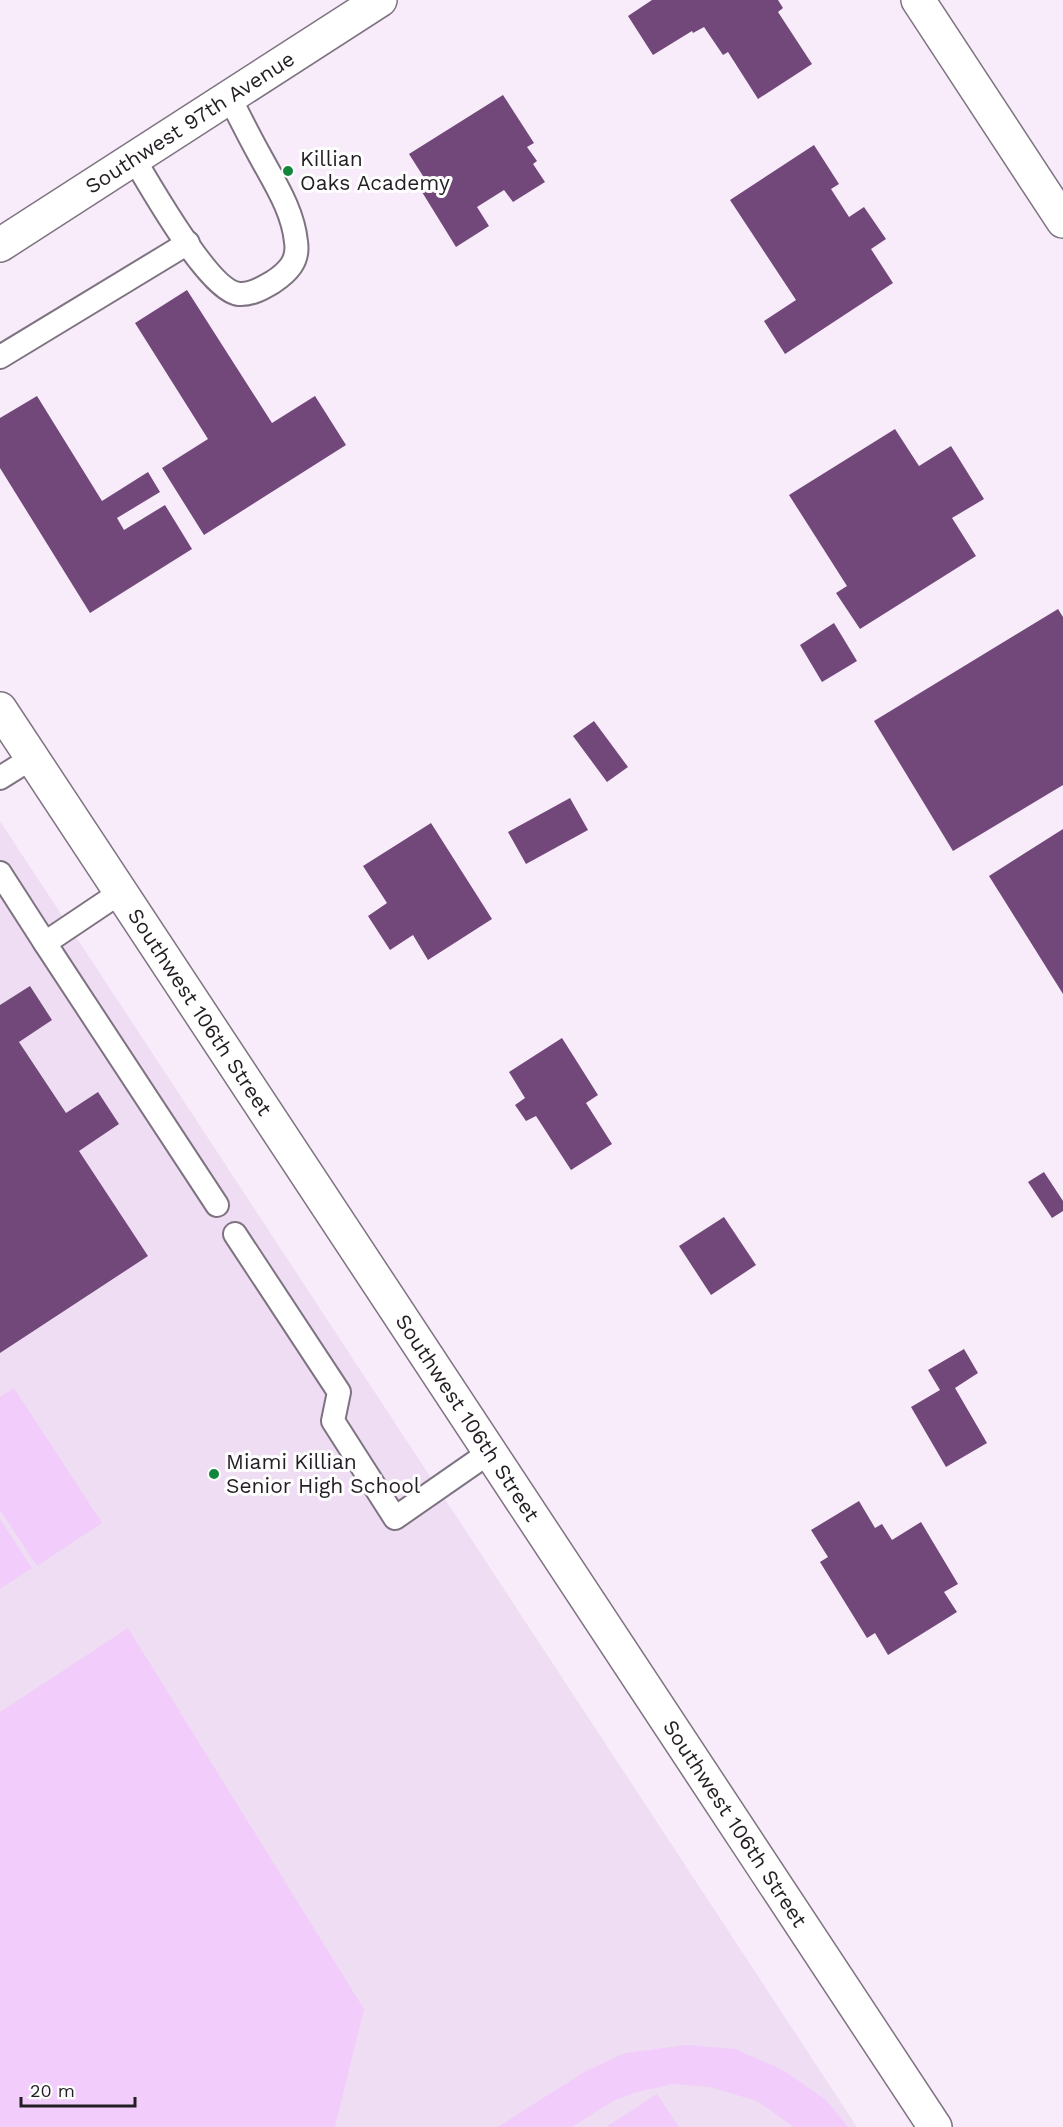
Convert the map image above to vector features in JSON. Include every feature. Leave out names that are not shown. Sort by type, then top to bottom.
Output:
[{"type":"street","name":"Southwest 97th Avenue","points":[[0,245],[380,0]]},
{"type":"street","points":[[918,0],[1063,221]]},
{"type":"street","name":"Southwest 106th Street","points":[[0,709],[935,2127]]},
{"type":"lane","points":[[134,159],[214,279],[226,290],[239,294],[254,292],[267,286],[284,275],[295,261],[297,242],[284,199],[230,98]]},
{"type":"lane","points":[[0,357],[188,243]]},
{"type":"lane","points":[[0,778],[32,758]]},
{"type":"lane","points":[[0,873],[217,1205]]},
{"type":"lane","points":[[45,943],[121,892]]},
{"type":"lane","points":[[235,1234],[339,1392],[333,1421],[395,1518],[490,1452]]},
{"type":"shaded area","name":"Miami Killian Senior High School","points":[[0,821],[857,2127],[0,2127]]},
{"type":"shaded area","points":[[14,1388],[102,1523],[37,1566],[0,1510],[0,1397]]},
{"type":"shaded area","points":[[0,1519],[32,1568],[0,1589]]},
{"type":"shaded area","points":[[128,1628],[364,2009],[335,2127],[0,2127],[0,1712]]},
{"type":"shaded area","points":[[687,2045],[735,2049],[783,2070],[826,2100],[848,2127],[794,2127],[757,2101],[710,2087],[673,2084],[637,2092],[613,2101],[572,2127],[498,2127],[584,2072],[625,2053]]},
{"type":"shaded area","points":[[657,2094],[679,2127],[606,2127]]},
{"type":"building","points":[[652,0],[778,0],[783,8],[778,12],[812,64],[758,99],[728,52],[723,55],[704,27],[693,33],[692,31],[653,55],[628,16]]},
{"type":"building","points":[[503,95],[534,143],[527,147],[537,161],[533,164],[545,182],[513,202],[504,190],[477,207],[489,226],[456,247],[422,192],[430,187],[409,154]]},
{"type":"building","points":[[814,145],[839,184],[831,189],[849,217],[864,207],[886,239],[871,249],[893,283],[785,354],[764,321],[796,300],[730,200]]},
{"type":"building","points":[[187,290],[272,423],[315,396],[346,445],[204,535],[162,468],[208,439],[135,323]]},
{"type":"building","points":[[37,396],[102,501],[148,472],[160,492],[117,518],[124,530],[165,505],[192,549],[90,613],[0,468],[0,418]]},
{"type":"building","points":[[895,429],[919,466],[951,446],[984,499],[952,518],[976,556],[860,629],[836,593],[847,586],[789,495]]},
{"type":"building","points":[[1058,609],[1063,617],[1063,785],[953,851],[874,721]]},
{"type":"building","points":[[834,623],[857,661],[822,682],[800,645]]},
{"type":"building","points":[[594,721],[628,767],[607,782],[573,736]]},
{"type":"building","points":[[570,798],[588,830],[526,864],[508,832]]},
{"type":"building","points":[[431,823],[492,919],[428,960],[413,935],[390,950],[368,916],[387,903],[363,866]]},
{"type":"building","points":[[1063,829],[1063,994],[989,876]]},
{"type":"building","points":[[30,986],[52,1020],[19,1042],[66,1113],[98,1092],[119,1124],[79,1151],[148,1256],[0,1353],[0,1005]]},
{"type":"building","points":[[562,1038],[598,1095],[586,1103],[612,1144],[571,1170],[536,1116],[526,1121],[515,1105],[525,1098],[509,1072]]},
{"type":"building","points":[[1044,1172],[1063,1201],[1063,1211],[1052,1218],[1028,1182]]},
{"type":"building","points":[[724,1217],[756,1265],[711,1295],[679,1246]]},
{"type":"building","points":[[964,1349],[978,1373],[955,1388],[987,1443],[946,1467],[911,1407],[940,1390],[928,1370]]},
{"type":"building","points":[[859,1501],[875,1528],[882,1524],[892,1540],[921,1522],[958,1584],[944,1592],[957,1612],[888,1655],[875,1633],[867,1638],[820,1562],[828,1557],[811,1530]]},
{"type":"place","name":"Killian Oaks Academy","points":[[288,171]]},
{"type":"place","name":"Miami Killian Senior High School","points":[[214,1474]]}]
